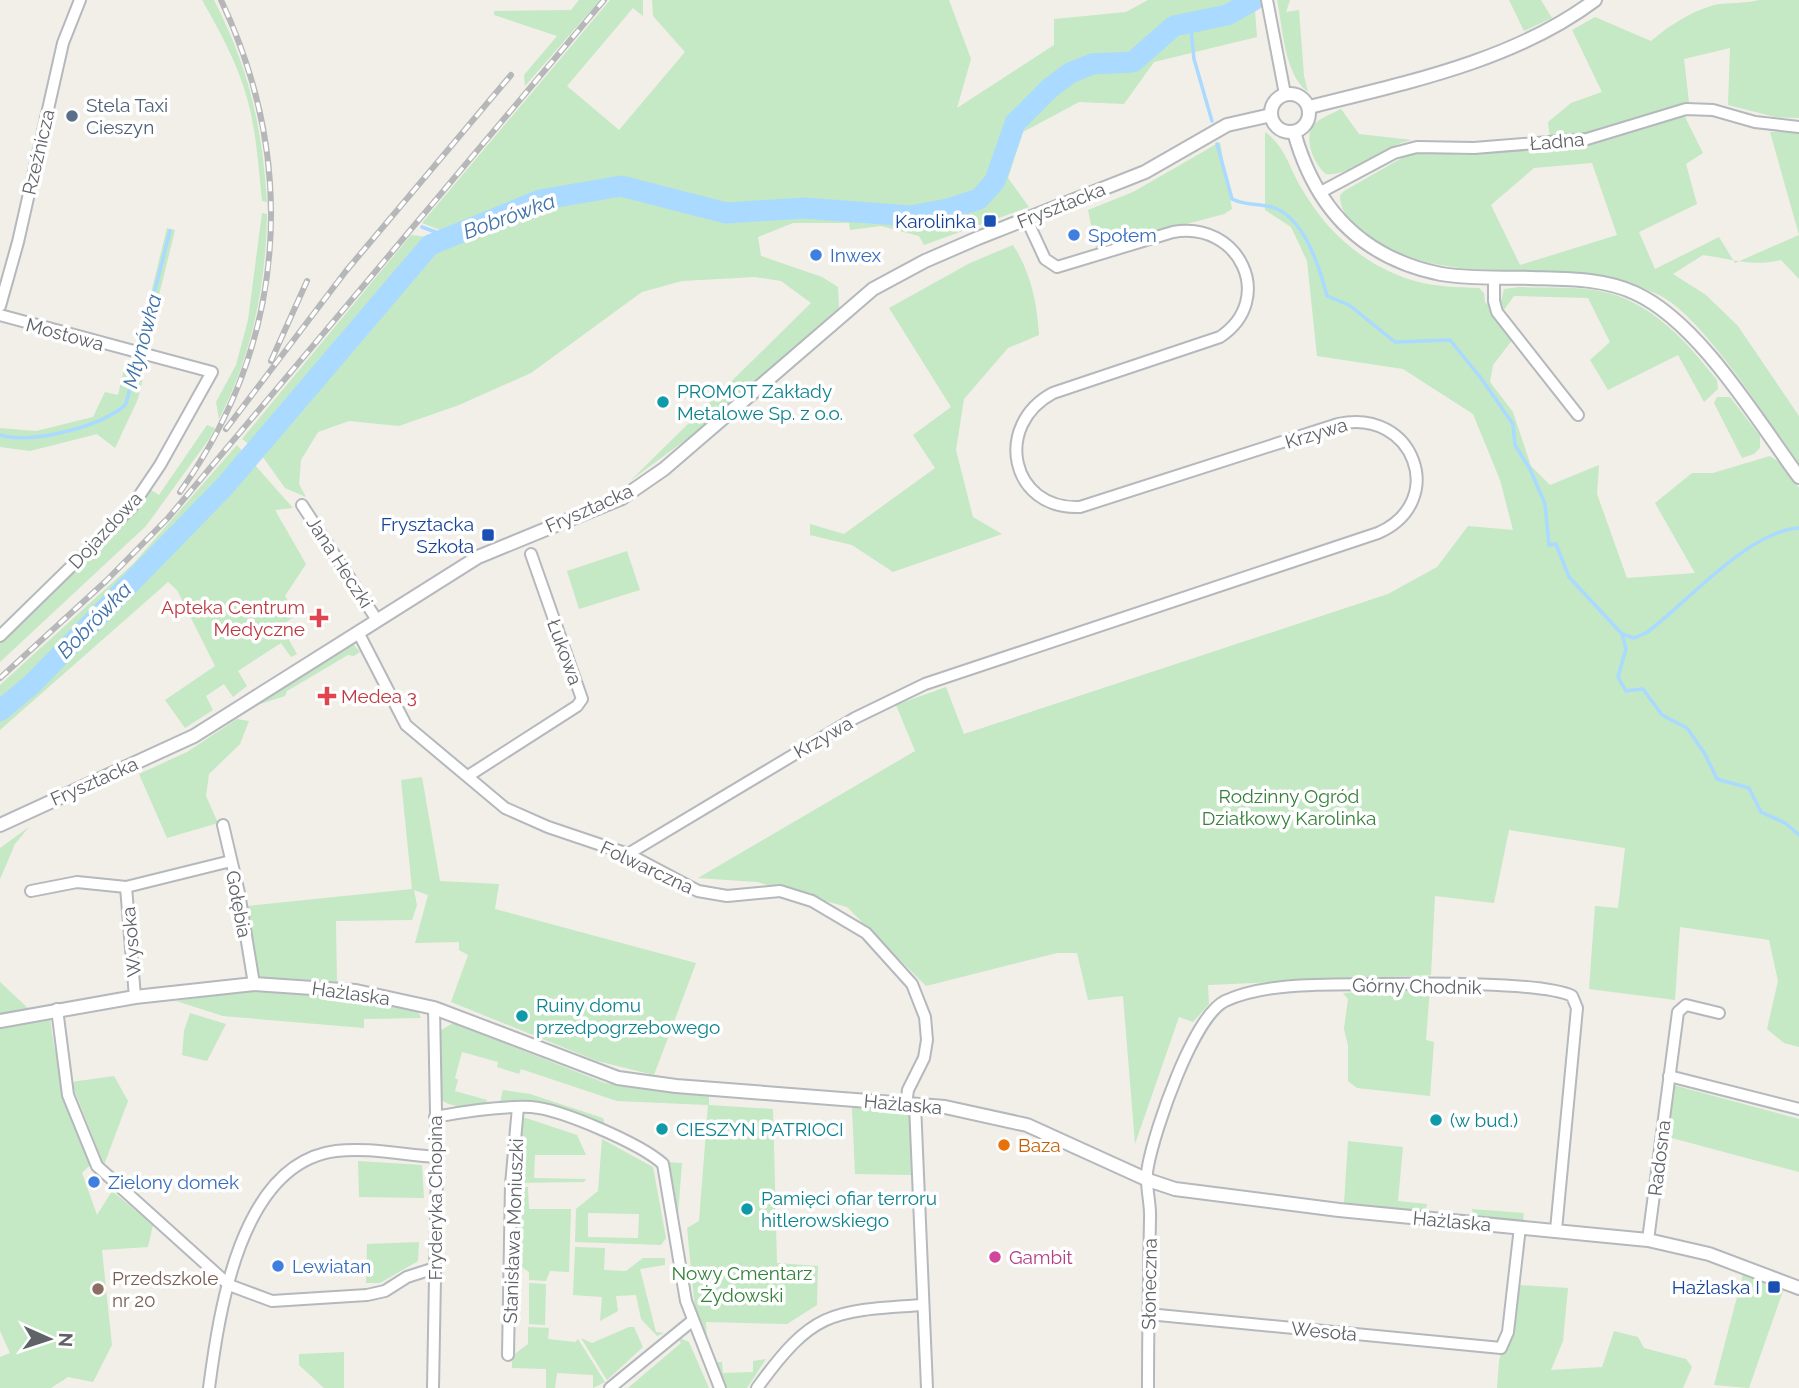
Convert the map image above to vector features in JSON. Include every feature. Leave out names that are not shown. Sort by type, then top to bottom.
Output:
[{"type":"street","name":"Rzeźnicza","points":[[0,306],[18,242],[63,43],[80,0]]},
{"type":"street","points":[[1266,0],[1285,94]]},
{"type":"street","points":[[1309,107],[1433,75],[1558,25],[1595,0]]},
{"type":"street","points":[[1294,132],[1276,126],[1271,115],[1276,99],[1285,94],[1297,94],[1309,107]]},
{"type":"street","points":[[1294,132],[1305,125],[1309,107]]},
{"type":"street","name":"Ładna","points":[[1319,193],[1394,153],[1417,147],[1474,148],[1587,139],[1686,109],[1713,110],[1755,122],[1799,127]]},
{"type":"street","name":"Frysztacka","points":[[0,825],[194,736],[478,557],[622,498],[664,469],[873,289],[925,261],[1145,172],[1227,125],[1271,115]]},
{"type":"street","points":[[1294,132],[1306,170],[1319,193],[1356,237],[1396,260],[1444,274],[1603,284],[1635,293],[1663,309],[1681,323],[1710,358],[1799,477]]},
{"type":"street","name":"Krzywa","points":[[628,854],[855,718],[925,684],[1378,533],[1395,524],[1407,510],[1415,494],[1416,482],[1410,453],[1399,438],[1385,428],[1359,421],[1338,424],[1080,507],[1054,504],[1037,495],[1022,474],[1015,449],[1018,430],[1032,407],[1053,393],[1220,337],[1239,317],[1247,284],[1242,263],[1234,251],[1216,236],[1201,230],[1173,232],[1060,267],[1052,266],[1041,251],[1026,218]]},
{"type":"street","points":[[1494,277],[1497,312],[1578,415]]},
{"type":"street","name":"Mostowa","points":[[0,315],[212,372]]},
{"type":"street","name":"Dojazdowa","points":[[0,636],[131,508],[160,465],[212,372]]},
{"type":"street","name":"Jana Heczki","points":[[302,505],[377,620]]},
{"type":"street","name":"Łukowa","points":[[468,776],[577,705],[582,699],[531,554]]},
{"type":"street","name":"Folwarczna","points":[[358,632],[407,724],[519,815],[628,854],[698,891],[727,896],[780,891],[812,901],[866,933],[912,984],[925,1017],[927,1040],[924,1058],[908,1090],[910,1104]]},
{"type":"street","name":"Gołębia","points":[[223,824],[239,893],[254,984]]},
{"type":"street","points":[[31,891],[77,882],[126,887],[230,862]]},
{"type":"street","name":"Wysoka","points":[[126,887],[135,997]]},
{"type":"street","name":"Hażlaska","points":[[0,1021],[135,997],[254,984],[356,991],[434,1008],[618,1078],[676,1086],[945,1107],[1027,1125],[1148,1180],[1219,1197],[1648,1240],[1709,1254],[1799,1287]]},
{"type":"street","name":"Górny Chodnik","points":[[1148,1180],[1147,1168],[1161,1121],[1195,1035],[1205,1017],[1225,1002],[1264,991],[1328,985],[1454,985],[1560,992],[1575,999],[1577,1008],[1556,1230]]},
{"type":"street","name":"Radosna","points":[[1648,1240],[1678,1012],[1686,1005],[1719,1013]]},
{"type":"street","name":"Fryderyka Chopina","points":[[433,1388],[437,1157],[434,1008]]},
{"type":"street","points":[[57,1009],[68,1096],[97,1166],[229,1285],[272,1301],[367,1295],[385,1291],[407,1277],[435,1268]]},
{"type":"street","points":[[1669,1076],[1799,1109]]},
{"type":"street","points":[[910,1104],[927,1388]]},
{"type":"street","points":[[435,1118],[518,1107],[535,1108],[609,1132],[652,1154],[663,1164],[692,1321],[720,1388]]},
{"type":"street","name":"Stanisława Moniuszki","points":[[508,1355],[511,1183],[518,1107]]},
{"type":"street","points":[[209,1388],[229,1285],[253,1213],[268,1191],[291,1169],[314,1157],[337,1150],[437,1157]]},
{"type":"street","name":"Słoneczna","points":[[1148,1180],[1148,1388]]},
{"type":"street","name":"Wesoła","points":[[1148,1314],[1501,1348],[1508,1332],[1520,1227]]},
{"type":"street","points":[[757,1388],[780,1356],[811,1325],[865,1308],[922,1305]]},
{"type":"street","points":[[610,1388],[692,1321]]},
{"type":"green space","points":[[202,0],[214,0],[245,74],[262,148],[267,202],[262,201],[254,130],[244,88],[231,54]]},
{"type":"green space","points":[[579,0],[600,0],[525,86],[524,75],[557,36],[494,15],[494,11],[571,10]]},
{"type":"green space","points":[[610,0],[643,0],[643,16],[633,8],[567,86],[619,130],[685,52],[653,16],[652,0],[949,0],[971,59],[957,108],[1054,45],[1054,19],[1126,12],[1148,0],[1241,0],[1172,21],[1132,54],[1073,64],[1037,91],[1004,124],[992,170],[976,194],[938,206],[905,210],[827,202],[724,207],[620,181],[533,195],[445,232],[422,223]]},
{"type":"green space","points":[[1277,0],[1290,0],[1286,12],[1299,10],[1304,76],[1308,92],[1300,84],[1289,62]]},
{"type":"green space","points":[[1509,0],[1541,0],[1552,18],[1524,31]]},
{"type":"green space","points":[[1759,0],[1799,0],[1799,118],[1775,117],[1728,105],[1730,48],[1684,59],[1689,102],[1584,137],[1550,139],[1548,122],[1571,103],[1602,92],[1572,30],[1595,17],[1651,41],[1697,11],[1714,5]]},
{"type":"green space","points":[[1255,10],[1257,37],[1154,62],[1124,104],[1079,102],[1023,132],[1008,178],[1029,207],[924,245],[919,236],[881,226],[850,230],[849,223],[793,223],[758,237],[761,256],[822,277],[838,287],[839,308],[715,418],[630,481],[811,303],[781,281],[755,277],[682,281],[642,292],[531,373],[459,405],[399,426],[349,421],[318,432],[301,460],[299,484],[306,497],[285,488],[260,453],[435,247],[503,220],[558,203],[625,191],[724,219],[755,220],[805,215],[910,226],[943,217],[981,200],[1000,182],[1023,122],[1055,89],[1097,68],[1132,72],[1150,51],[1160,44],[1194,31],[1224,24]]},
{"type":"green space","points":[[1341,109],[1359,134],[1412,140],[1345,171],[1326,174],[1312,153],[1310,133],[1318,121]]},
{"type":"green space","points":[[1684,115],[1703,153],[1686,164],[1697,204],[1639,232],[1655,269],[1719,237],[1733,260],[1703,255],[1673,274],[1706,295],[1738,326],[1799,416],[1799,464],[1714,345],[1675,305],[1657,294],[1606,278],[1484,270],[1424,262],[1396,252],[1368,237],[1348,219],[1342,208],[1340,195],[1344,191],[1407,155],[1425,151],[1462,155],[1586,145]],"holes":[[[1592,163],[1617,235],[1520,265],[1491,205],[1534,168]]]},
{"type":"green space","name":"Rodzinny Ogród Działkowy Karolinka","points":[[1265,132],[1283,151],[1302,189],[1323,220],[1364,257],[1397,275],[1415,281],[1439,286],[1479,288],[1484,293],[1485,303],[1490,304],[1513,339],[1493,365],[1490,382],[1513,412],[1531,466],[1550,485],[1599,465],[1597,494],[1627,578],[1695,573],[1655,503],[1692,473],[1713,473],[1770,456],[1779,462],[1799,488],[1799,1047],[1784,1043],[1767,1029],[1778,981],[1769,940],[1680,927],[1675,1000],[1589,989],[1595,906],[1618,908],[1625,848],[1509,830],[1494,903],[1435,896],[1431,975],[1208,985],[1209,1004],[1193,1022],[1179,1017],[1135,1144],[1123,996],[1088,1000],[1077,953],[1057,953],[926,986],[847,907],[757,882],[698,878],[915,751],[896,705],[946,687],[964,734],[1388,594],[1437,567],[1468,526],[1513,530],[1500,480],[1473,414],[1403,369],[1317,356],[1307,261],[1291,227],[1265,210]]},
{"type":"green space","points":[[1770,132],[1799,132],[1799,235]]},
{"type":"green space","points":[[1220,142],[1232,209],[1224,214],[1096,248],[1088,210],[1133,192]]},
{"type":"green space","points":[[262,213],[267,214],[266,240],[255,319],[240,370],[219,419],[216,402],[236,365],[248,320]]},
{"type":"green space","points":[[167,228],[175,230],[147,344],[139,342]]},
{"type":"green space","points":[[411,235],[436,238],[415,250],[250,445],[242,439]]},
{"type":"green space","points":[[1799,235],[1799,279],[1781,260],[1760,263],[1739,261]]},
{"type":"green space","points":[[1013,245],[1032,288],[1039,335],[1008,348],[964,399],[956,450],[973,517],[1002,534],[893,572],[852,545],[810,535],[810,524],[844,534],[935,468],[913,435],[951,407],[889,308],[970,263]]},
{"type":"green space","points":[[1504,289],[1590,289],[1618,296],[1635,304],[1651,313],[1680,337],[1717,380],[1718,389],[1704,402],[1678,355],[1608,390],[1590,360],[1610,342],[1588,298],[1514,296],[1504,310],[1501,301]]},
{"type":"green space","points":[[126,361],[146,365],[138,399],[115,448],[97,434],[30,451],[0,447],[0,428],[36,431],[93,417],[105,392],[118,395]]},
{"type":"green space","points":[[1717,397],[1730,397],[1760,436],[1760,448],[1754,454],[1742,458],[1714,403]]},
{"type":"green space","points":[[207,425],[215,428],[209,439],[146,526],[0,662],[0,643],[129,517],[151,490],[159,495]]},
{"type":"green space","points":[[237,445],[244,453],[160,553],[98,615],[0,702],[0,685],[134,563]]},
{"type":"green space","points":[[254,464],[293,508],[275,510],[306,564],[285,596],[296,615],[281,626],[297,654],[291,657],[281,643],[238,671],[247,686],[233,697],[224,684],[206,696],[213,710],[185,728],[165,700],[215,666],[177,590],[168,582],[0,730],[0,714],[132,594]]},
{"type":"green space","points":[[627,551],[640,590],[579,609],[567,571]]},
{"type":"green space","points":[[353,644],[360,652],[354,656],[348,655],[287,691],[285,696],[254,706]]},
{"type":"green space","points":[[237,719],[249,721],[240,744],[209,774],[206,796],[218,823],[167,838],[139,774],[187,752]]},
{"type":"green space","points":[[422,777],[440,881],[499,884],[495,909],[696,963],[654,1075],[597,1061],[451,1002],[468,955],[459,950],[459,942],[415,943],[428,895],[414,890],[417,905],[412,920],[336,921],[337,985],[264,979],[258,975],[247,906],[412,889],[401,780]]},
{"type":"green space","points":[[29,827],[15,844],[0,879],[0,848]]},
{"type":"green space","points":[[0,982],[30,1010],[0,1015]]},
{"type":"green space","points":[[1430,988],[1426,1040],[1434,1042],[1430,1096],[1357,1088],[1348,1081],[1348,1045],[1344,1029],[1348,999],[1343,993]]},
{"type":"green space","points":[[243,991],[334,996],[416,1007],[421,1018],[364,1019],[364,1028],[223,1016],[176,1001]]},
{"type":"green space","points":[[190,1013],[226,1024],[207,1061],[182,1055],[184,1031]]},
{"type":"green space","points":[[50,1018],[66,1092],[93,1162],[82,1173],[97,1215],[112,1191],[153,1225],[148,1247],[102,1250],[112,1345],[93,1382],[68,1377],[51,1388],[0,1388],[0,1357],[10,1353],[0,1331],[0,1027]]},
{"type":"green space","name":"Nowy Cmentarz Żydowski","points":[[453,1023],[605,1083],[709,1095],[709,1105],[773,1109],[777,1263],[818,1266],[817,1305],[787,1324],[706,1322],[707,1343],[695,1310],[687,1228],[699,1221],[708,1105],[617,1101],[521,1069],[519,1074],[497,1067],[498,1062],[462,1052],[455,1078],[458,1080],[455,1091],[487,1100],[486,1105],[450,1104],[439,1098],[438,1032]]},
{"type":"green space","points":[[114,1076],[128,1101],[104,1165],[71,1082]]},
{"type":"green space","points":[[1673,1085],[1799,1119],[1799,1172],[1668,1137]]},
{"type":"green space","points":[[503,1090],[530,1094],[603,1118],[605,1126],[531,1102],[500,1102]]},
{"type":"green space","points":[[852,1108],[904,1108],[910,1118],[911,1175],[855,1174]]},
{"type":"green space","points":[[526,1118],[577,1135],[586,1155],[535,1155],[534,1178],[586,1179],[584,1182],[515,1183],[520,1119]]},
{"type":"green space","points":[[602,1139],[653,1167],[666,1238],[661,1245],[575,1242],[576,1209],[598,1191]],"holes":[[[588,1213],[639,1214],[638,1238],[588,1237]]]},
{"type":"green space","points":[[1348,1141],[1403,1147],[1398,1201],[1427,1204],[1425,1212],[1344,1204]]},
{"type":"green space","points":[[358,1161],[422,1165],[424,1198],[359,1197]]},
{"type":"green space","points":[[667,1162],[682,1163],[678,1214]]},
{"type":"green space","points":[[514,1187],[528,1187],[529,1209],[571,1209],[569,1272],[550,1271],[546,1281],[529,1280],[529,1272],[514,1262]]},
{"type":"green space","points":[[1472,1209],[1524,1213],[1523,1220],[1473,1218]]},
{"type":"green space","points":[[419,1242],[418,1261],[380,1283],[366,1283],[367,1244]]},
{"type":"green space","points":[[575,1247],[605,1248],[604,1270],[626,1271],[643,1258],[665,1258],[665,1265],[640,1269],[656,1332],[664,1333],[657,1336],[641,1319],[636,1295],[616,1296],[618,1311],[600,1321],[602,1297],[573,1295]]},
{"type":"green space","points":[[1743,1274],[1784,1288],[1749,1388],[1714,1385]]},
{"type":"green space","points":[[529,1283],[546,1284],[545,1325],[529,1324]]},
{"type":"green space","points":[[1518,1285],[1568,1288],[1563,1341],[1551,1370],[1602,1367],[1614,1331],[1638,1337],[1644,1348],[1686,1359],[1692,1367],[1683,1388],[1497,1388],[1499,1361]]},
{"type":"green space","points":[[528,1327],[549,1328],[548,1339],[575,1342],[578,1339],[605,1382],[593,1388],[593,1375],[557,1373],[555,1388],[546,1388],[546,1369],[512,1368],[512,1356],[528,1344]]},
{"type":"green space","points":[[634,1327],[643,1347],[607,1380],[581,1338],[592,1343]]},
{"type":"green space","points":[[677,1337],[689,1342],[709,1388],[628,1388],[681,1343]]},
{"type":"green space","points":[[344,1352],[344,1388],[324,1388],[299,1365],[299,1354]]},
{"type":"green space","points":[[766,1359],[747,1388],[724,1388],[713,1362],[722,1362],[723,1373],[753,1372],[753,1361]]},
{"type":"waterway","name":"Bobrówka","points":[[0,711],[32,684],[225,486],[430,245],[540,200],[621,186],[726,213],[804,208],[910,216],[948,209],[979,199],[995,181],[1015,123],[1050,88],[1070,73],[1092,64],[1133,62],[1174,26],[1227,15],[1254,0]]},
{"type":"waterway","points":[[1190,20],[1194,59],[1212,121]]},
{"type":"waterway","points":[[1217,144],[1232,199],[1275,208],[1295,223],[1315,258],[1327,296],[1349,305],[1395,342],[1450,340],[1513,424],[1515,445],[1530,469],[1545,504],[1549,545],[1556,544],[1569,577],[1622,634],[1626,649],[1618,677],[1626,691],[1643,689],[1662,715],[1687,728],[1705,754],[1717,779],[1749,788],[1761,812],[1785,823],[1799,835]]},
{"type":"waterway","name":"Młynówka","points":[[422,227],[449,237]]},
{"type":"waterway","name":"Młynówka","points":[[0,435],[29,437],[66,432],[102,420],[126,404],[170,231]]},
{"type":"waterway","points":[[1622,634],[1634,638],[1646,633],[1739,554],[1759,541],[1799,528]]},
{"type":"railway","points":[[180,492],[215,435],[242,375],[260,314],[270,252],[270,189],[262,126],[246,62],[221,0]]},
{"type":"railway","points":[[0,678],[106,581],[168,518],[604,0]]},
{"type":"railway","points":[[226,429],[346,271],[511,75]]},
{"type":"railway","points":[[271,361],[307,281]]},
{"type":"place","name":"Stela Taxi Cieszyn","points":[[72,116]]},
{"type":"place","name":"Karolinka","points":[[990,221]]},
{"type":"place","name":"Społem","points":[[1074,235]]},
{"type":"place","name":"Inwex","points":[[816,255]]},
{"type":"place","name":"PROMOT Zakłady Metalowe Sp. z o.o.","points":[[663,402]]},
{"type":"place","name":"Frysztacka Szkoła","points":[[488,535]]},
{"type":"place","name":"Apteka Centrum Medyczne","points":[[319,618]]},
{"type":"place","name":"Medea 3","points":[[327,696]]},
{"type":"place","name":"Ruiny domu przedpogrzebowego","points":[[522,1016]]},
{"type":"place","name":"(w bud.)","points":[[1436,1120]]},
{"type":"place","name":"CIESZYN PATRIOCI","points":[[662,1129]]},
{"type":"place","name":"Baza","points":[[1004,1145]]},
{"type":"place","name":"Zielony domek","points":[[94,1182]]},
{"type":"place","name":"Pamięci ofiar terroru hitlerowskiego","points":[[747,1209]]},
{"type":"place","name":"Gambit","points":[[995,1257]]},
{"type":"place","name":"Lewiatan","points":[[278,1266]]},
{"type":"place","name":"Hażlaska I","points":[[1774,1287]]},
{"type":"place","name":"Przedszkole nr 20","points":[[98,1289]]}]
